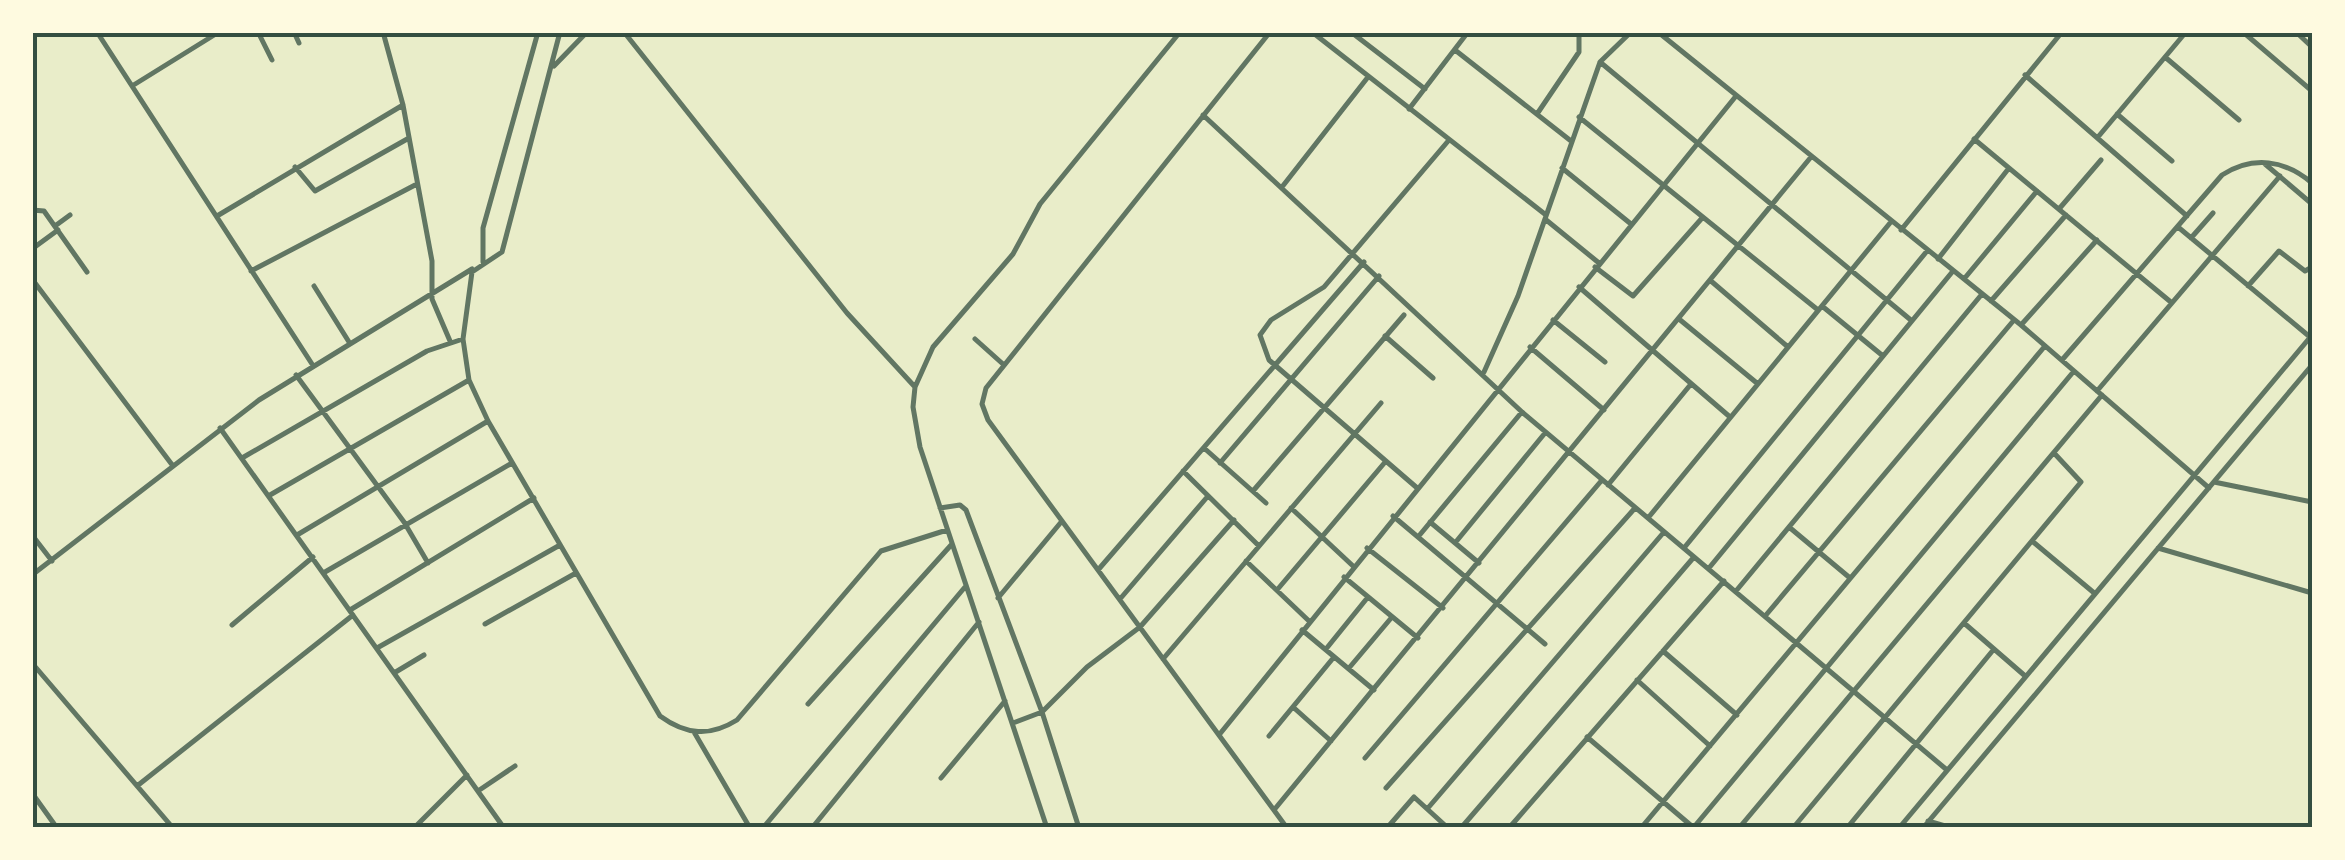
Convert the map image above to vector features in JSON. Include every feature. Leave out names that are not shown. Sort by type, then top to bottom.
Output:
[{"type":"street","points":[[97,32],[312,364]]},
{"type":"street","points":[[132,86],[219,32]]},
{"type":"street","points":[[258,32],[272,60]]},
{"type":"street","points":[[294,32],[299,43]]},
{"type":"street","points":[[383,32],[403,105],[432,261],[431,294],[450,341]]},
{"type":"street","points":[[483,262],[483,228],[538,32]]},
{"type":"street","points":[[32,576],[220,428],[296,374],[498,256],[504,247],[560,32]]},
{"type":"street","points":[[551,68],[586,32]]},
{"type":"street","points":[[624,32],[847,313],[916,387]]},
{"type":"street","points":[[1047,828],[914,427],[916,387],[932,347],[949,324],[1013,254],[1040,204],[1180,32]]},
{"type":"street","points":[[1270,32],[982,395],[984,412],[1287,828]]},
{"type":"street","points":[[1312,32],[1546,217],[1632,297],[1703,217]]},
{"type":"street","points":[[1351,32],[1425,89]]},
{"type":"street","points":[[1410,110],[1468,32]]},
{"type":"street","points":[[1537,114],[1579,52],[1579,32]]},
{"type":"street","points":[[1484,372],[1506,329],[1600,62],[1631,32]]},
{"type":"street","points":[[1658,32],[2021,325],[2194,474],[2212,485],[2312,502]]},
{"type":"street","points":[[1901,230],[2062,32]]},
{"type":"street","points":[[2098,137],[2186,32]]},
{"type":"street","points":[[2243,32],[2312,91]]},
{"type":"street","points":[[2296,32],[2312,47]]},
{"type":"street","points":[[1455,50],[1571,140]]},
{"type":"street","points":[[2165,57],[2239,120]]},
{"type":"street","points":[[1600,62],[1912,321]]},
{"type":"street","points":[[2025,75],[2186,216]]},
{"type":"street","points":[[1282,187],[1368,77]]},
{"type":"street","points":[[1219,734],[1736,96]]},
{"type":"street","points":[[216,216],[403,105]]},
{"type":"street","points":[[1202,114],[1484,372],[1522,412],[1947,770]]},
{"type":"street","points":[[2117,114],[2172,161]]},
{"type":"street","points":[[1579,117],[1883,356]]},
{"type":"street","points":[[295,168],[315,192],[409,138]]},
{"type":"street","points":[[1974,139],[2172,302]]},
{"type":"street","points":[[1416,487],[1275,365],[1260,345],[1264,327],[1316,294],[1449,140]]},
{"type":"street","points":[[1274,810],[1811,158]]},
{"type":"street","points":[[2059,209],[2100,160]]},
{"type":"street","points":[[2262,162],[2312,204]]},
{"type":"street","points":[[2062,360],[2222,175],[2241,165],[2262,162],[2285,166],[2312,183]]},
{"type":"street","points":[[2304,176],[2312,167]]},
{"type":"street","points":[[1562,168],[1631,224]]},
{"type":"street","points":[[1938,259],[2009,168]]},
{"type":"street","points":[[1740,828],[2280,176]]},
{"type":"street","points":[[251,271],[417,184]]},
{"type":"street","points":[[1964,279],[2038,191]]},
{"type":"street","points":[[32,210],[40,208],[87,272]]},
{"type":"street","points":[[2191,238],[2212,212]]},
{"type":"street","points":[[32,249],[70,215]]},
{"type":"street","points":[[1991,301],[2066,215]]},
{"type":"street","points":[[1648,518],[1891,222]]},
{"type":"street","points":[[1899,828],[2311,336],[2178,226]]},
{"type":"street","points":[[2021,325],[2097,240]]},
{"type":"street","points":[[1684,548],[1928,250]]},
{"type":"street","points":[[2248,286],[2278,251],[2306,272],[2312,267]]},
{"type":"street","points":[[1098,570],[1364,262]]},
{"type":"street","points":[[474,267],[463,340],[469,380],[488,421],[660,716],[694,732],[709,732],[737,720],[881,551],[946,530]]},
{"type":"street","points":[[1709,568],[1953,270]]},
{"type":"street","points":[[1220,462],[1379,276]]},
{"type":"street","points":[[32,279],[173,466]]},
{"type":"street","points":[[1710,280],[1788,347]]},
{"type":"street","points":[[314,286],[349,342]]},
{"type":"street","points":[[1579,288],[1730,417]]},
{"type":"street","points":[[1736,592],[1982,294]]},
{"type":"street","points":[[1252,491],[1404,314]]},
{"type":"street","points":[[1679,318],[1758,384]]},
{"type":"street","points":[[1552,320],[1605,362]]},
{"type":"street","points":[[1766,615],[2014,320]]},
{"type":"street","points":[[1385,336],[1433,378]]},
{"type":"street","points":[[975,339],[1004,365]]},
{"type":"street","points":[[242,458],[321,410],[450,341],[463,340]]},
{"type":"street","points":[[1641,828],[2045,346]]},
{"type":"street","points":[[1530,347],[1604,410]]},
{"type":"street","points":[[1923,828],[2312,365]]},
{"type":"street","points":[[1587,737],[1694,828],[2074,370]]},
{"type":"street","points":[[296,374],[374,486],[404,522],[428,563]]},
{"type":"street","points":[[270,495],[469,380]]},
{"type":"street","points":[[1366,758],[1691,384]]},
{"type":"street","points":[[1163,659],[1380,403]]},
{"type":"street","points":[[1418,537],[1522,412]]},
{"type":"street","points":[[297,535],[488,421]]},
{"type":"street","points":[[220,428],[504,828]]},
{"type":"street","points":[[1455,543],[1545,432]]},
{"type":"street","points":[[1204,448],[1266,503]]},
{"type":"street","points":[[1797,826],[2081,482],[2054,453]]},
{"type":"street","points":[[1277,590],[1386,461]]},
{"type":"street","points":[[324,572],[404,522],[512,463]]},
{"type":"street","points":[[1183,472],[1259,546]]},
{"type":"street","points":[[1120,599],[1208,496]]},
{"type":"street","points":[[137,786],[351,612],[534,498]]},
{"type":"street","points":[[941,512],[960,505],[966,510],[1042,712],[1079,828]]},
{"type":"street","points":[[1291,508],[1353,566]]},
{"type":"street","points":[[1386,788],[1635,508]]},
{"type":"street","points":[[1393,516],[1545,644]]},
{"type":"street","points":[[1013,723],[1042,712],[1087,667],[1140,627],[1234,520]]},
{"type":"street","points":[[998,598],[1062,522]]},
{"type":"street","points":[[1430,522],[1479,563]]},
{"type":"street","points":[[1790,527],[1850,578]]},
{"type":"street","points":[[1428,808],[1664,532]]},
{"type":"street","points":[[32,536],[52,561]]},
{"type":"street","points":[[2032,541],[2093,592]]},
{"type":"street","points":[[808,704],[952,544]]},
{"type":"street","points":[[377,648],[560,545]]},
{"type":"street","points":[[1367,548],[1443,608]]},
{"type":"street","points":[[2158,548],[2312,593]]},
{"type":"street","points":[[232,625],[313,557]]},
{"type":"street","points":[[1462,828],[1694,557]]},
{"type":"street","points":[[1246,561],[1309,621]]},
{"type":"street","points":[[485,624],[576,573]]},
{"type":"street","points":[[1344,577],[1418,638]]},
{"type":"street","points":[[1508,828],[1724,581]]},
{"type":"street","points":[[763,828],[965,587]]},
{"type":"street","points":[[1325,650],[1368,597]]},
{"type":"street","points":[[1349,669],[1392,617]]},
{"type":"street","points":[[812,828],[979,622]]},
{"type":"street","points":[[1964,623],[2024,675]]},
{"type":"street","points":[[1302,630],[1374,690]]},
{"type":"street","points":[[1847,828],[1994,649]]},
{"type":"street","points":[[1663,651],[1736,715]]},
{"type":"street","points":[[394,673],[424,655]]},
{"type":"street","points":[[1270,736],[1334,657]]},
{"type":"street","points":[[32,663],[173,828]]},
{"type":"street","points":[[1637,680],[1710,746]]},
{"type":"street","points":[[941,778],[1005,701]]},
{"type":"street","points":[[1293,707],[1331,741]]},
{"type":"street","points":[[694,732],[750,828]]},
{"type":"street","points":[[478,791],[515,766]]},
{"type":"street","points":[[414,828],[466,775]]},
{"type":"street","points":[[32,793],[57,828]]},
{"type":"street","points":[[1387,828],[1413,798],[1448,828]]},
{"type":"street","points":[[1928,821],[1952,828]]}]
